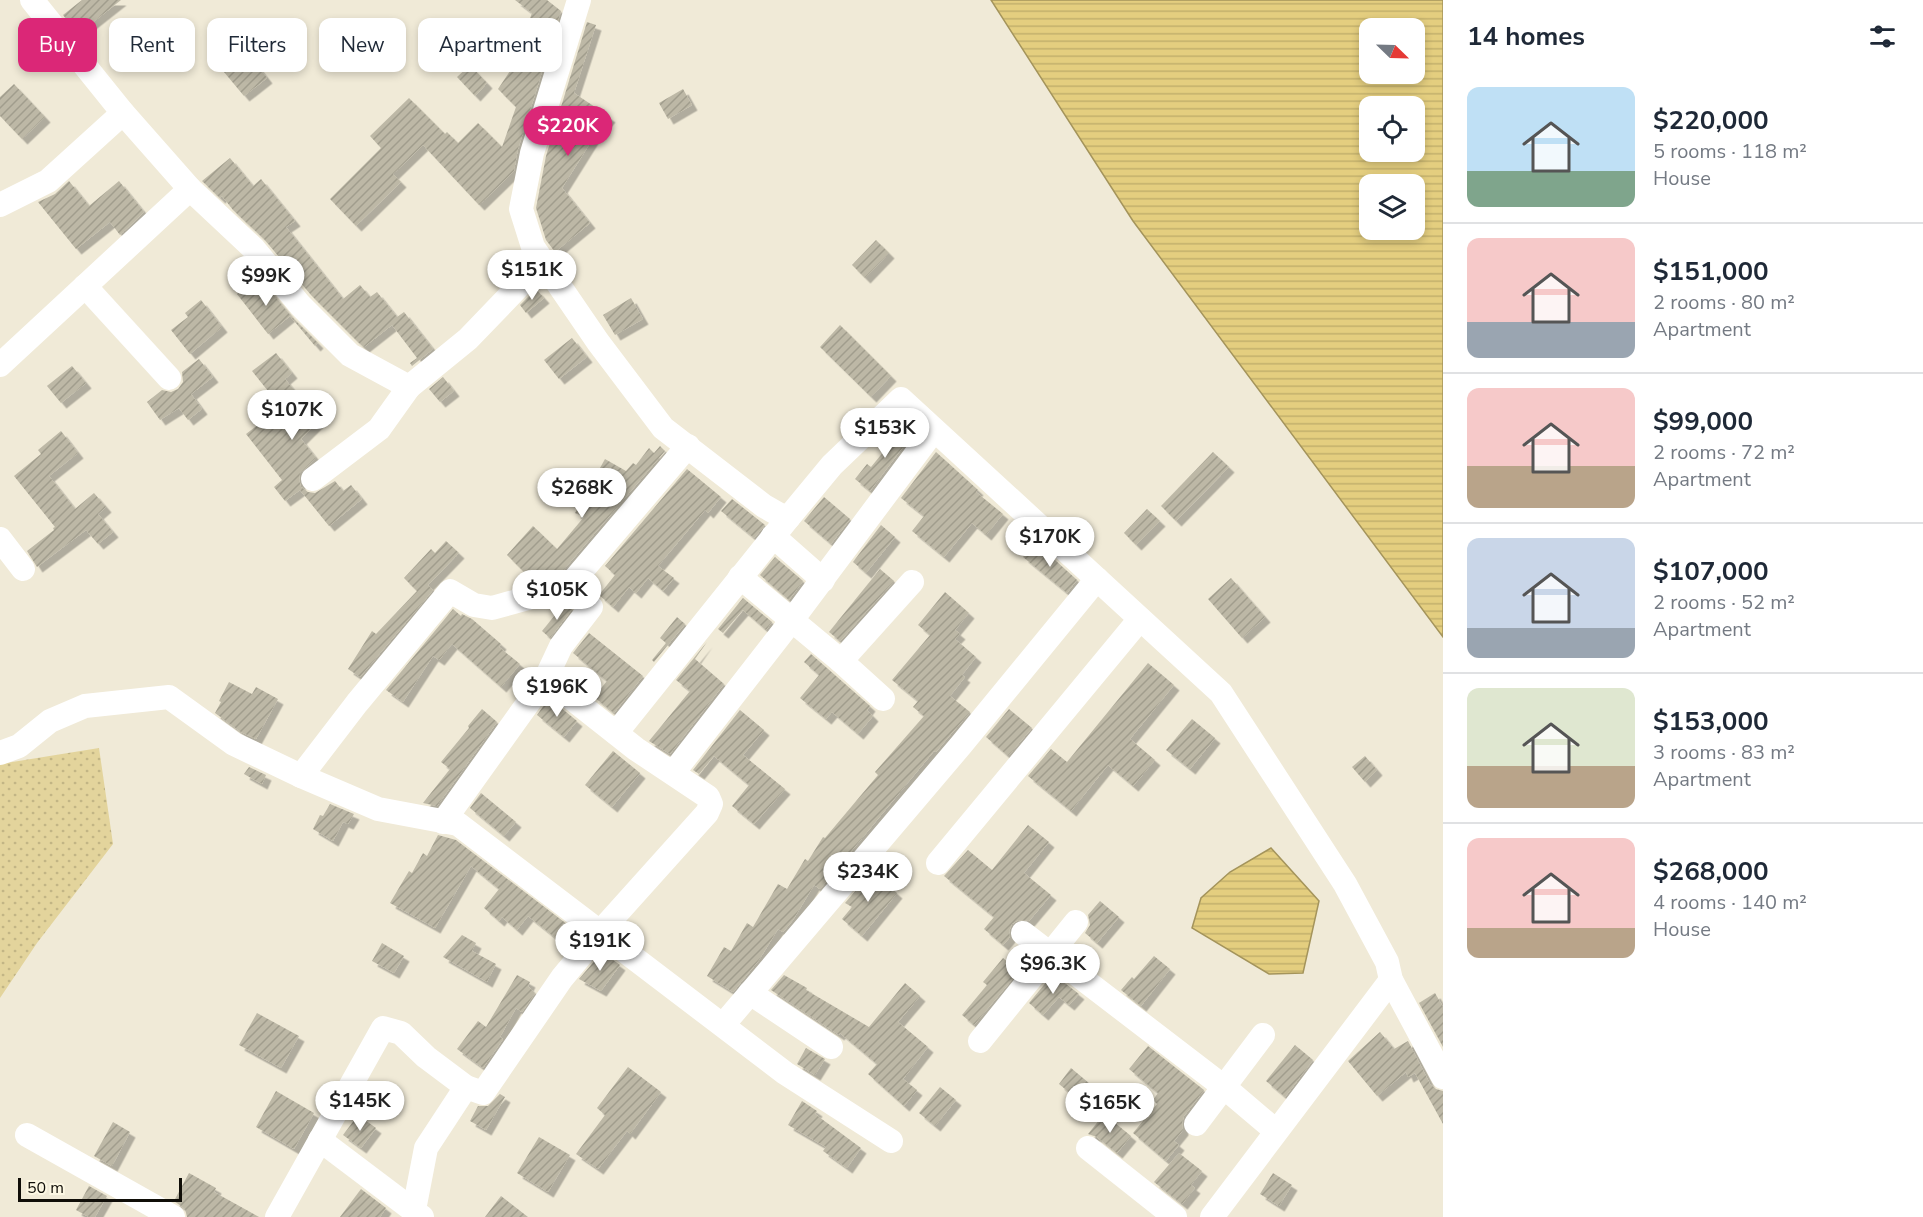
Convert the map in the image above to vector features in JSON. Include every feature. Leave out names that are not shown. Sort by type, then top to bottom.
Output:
[{"type":"street","points":[[32,0],[123,112],[190,189],[254,249],[300,305],[350,355],[409,387]]},
{"type":"street","points":[[579,0],[532,153],[520,209],[533,247],[598,342],[663,428],[764,507],[789,517]]},
{"type":"street","points":[[0,205],[48,181],[123,112]]},
{"type":"street","points":[[0,365],[190,189]]},
{"type":"street","points":[[313,479],[379,429],[409,387],[468,339],[543,261]]},
{"type":"street","points":[[85,286],[169,378]]},
{"type":"street","points":[[616,733],[832,465],[901,399],[1221,693],[1345,884],[1387,962],[1391,980],[1443,1077]]},
{"type":"street","points":[[673,773],[823,580],[934,430]]},
{"type":"street","points":[[301,776],[357,703],[450,591],[474,605],[492,608],[568,587],[688,446]]},
{"type":"street","points":[[773,536],[823,580]]},
{"type":"street","points":[[0,539],[23,569]]},
{"type":"street","points":[[740,577],[883,699]]},
{"type":"street","points":[[723,1025],[961,745],[1097,579]]},
{"type":"street","points":[[841,661],[912,582]]},
{"type":"street","points":[[443,822],[546,678],[561,646],[591,607],[568,587]]},
{"type":"street","points":[[938,863],[1140,619]]},
{"type":"street","points":[[277,1217],[383,1028],[401,1033],[426,1057],[466,1087],[483,1093],[562,978],[707,813],[711,804],[708,798],[616,733],[546,678]]},
{"type":"street","points":[[0,753],[19,746],[50,721],[85,706],[169,697],[234,744],[378,810],[458,824],[785,1073],[891,1141]]},
{"type":"street","points":[[980,1041],[1076,922]]},
{"type":"street","points":[[1023,933],[1224,1087],[1276,1131]]},
{"type":"street","points":[[1212,1217],[1391,980]]},
{"type":"street","points":[[750,993],[831,1047]]},
{"type":"street","points":[[1196,1124],[1263,1035]]},
{"type":"street","points":[[418,1214],[426,1148],[466,1087]]},
{"type":"street","points":[[27,1135],[173,1217]]},
{"type":"street","points":[[320,1140],[418,1214]]},
{"type":"street","points":[[1088,1148],[1175,1217]]},
{"type":"shaded area","points":[[991,0],[1443,0],[1443,637],[1133,221]]},
{"type":"shaded area","points":[[99,748],[113,844],[37,943],[0,998],[0,764]]},
{"type":"shaded area","points":[[1271,848],[1319,901],[1303,973],[1269,974],[1192,928],[1201,898],[1230,872]]},
{"type":"building","points":[[82,0],[121,0],[97,19],[65,18],[63,15]]},
{"type":"building","points":[[515,0],[547,0],[561,11],[559,18],[530,18],[532,13]]},
{"type":"building","points":[[587,22],[596,25],[574,93],[610,117],[597,132],[562,188],[590,223],[555,252],[546,240],[536,208],[546,156]]},
{"type":"building","points":[[224,72],[262,72],[267,78],[244,96]]},
{"type":"building","points":[[462,72],[477,72],[487,83],[475,96],[457,77]]},
{"type":"building","points":[[509,72],[542,72],[518,149],[514,171],[479,205],[423,145],[393,174],[401,182],[356,226],[330,199],[381,148],[370,136],[409,98],[445,134],[447,132],[458,143],[478,123],[502,147],[516,107],[498,89]]},
{"type":"building","points":[[14,84],[45,117],[22,139],[0,116],[0,97]]},
{"type":"building","points":[[683,89],[692,105],[668,119],[659,103]]},
{"type":"building","points":[[230,158],[253,186],[261,179],[295,221],[286,227],[343,299],[360,285],[370,297],[377,292],[397,317],[404,312],[433,349],[412,366],[410,363],[417,358],[392,325],[364,347],[359,343],[311,295],[264,239],[233,210],[222,196],[220,198],[202,181]]},
{"type":"building","points":[[69,181],[89,206],[119,181],[144,212],[120,235],[110,222],[76,249],[38,202],[55,194]]},
{"type":"building","points":[[876,240],[889,253],[865,278],[852,265]]},
{"type":"building","points":[[259,277],[290,315],[318,343],[315,346],[290,316],[268,334],[237,294]]},
{"type":"building","points":[[536,289],[544,298],[526,313],[520,305]]},
{"type":"building","points":[[631,298],[643,319],[615,335],[603,315]]},
{"type":"building","points":[[201,300],[222,327],[190,354],[171,330],[188,317],[185,313]]},
{"type":"building","points":[[840,325],[891,376],[871,397],[820,347]]},
{"type":"building","points":[[572,338],[587,357],[559,379],[544,360]]},
{"type":"building","points":[[276,353],[292,373],[285,379],[319,421],[301,439],[316,458],[300,473],[301,487],[308,492],[315,493],[335,481],[343,491],[351,485],[362,499],[329,526],[300,490],[285,501],[274,487],[282,480],[246,434],[264,420],[251,404],[268,391],[252,371]]},
{"type":"building","points":[[199,359],[213,377],[191,394],[202,409],[188,420],[179,408],[160,420],[147,402],[162,390],[171,392],[178,389],[183,382],[182,372]]},
{"type":"building","points":[[72,366],[86,383],[61,403],[47,386]]},
{"type":"building","points":[[443,377],[454,391],[440,402],[429,389]]},
{"type":"building","points":[[907,423],[915,431],[870,491],[855,479],[867,464],[871,467]]},
{"type":"building","points":[[61,431],[78,453],[49,476],[75,509],[94,493],[106,507],[98,514],[113,532],[98,544],[86,530],[37,567],[27,551],[55,527],[14,476],[41,454],[38,450]]},
{"type":"building","points":[[660,446],[665,451],[560,574],[553,576],[548,572],[541,580],[534,582],[507,555],[533,526],[557,549],[584,517],[575,513],[605,459],[626,471],[633,463],[636,465],[649,448],[654,453]]},
{"type":"building","points":[[936,452],[978,490],[976,492],[1003,514],[986,535],[972,523],[944,557],[912,531],[924,516],[901,498]]},
{"type":"building","points":[[1213,452],[1229,467],[1176,521],[1161,506]]},
{"type":"building","points":[[687,469],[721,497],[708,513],[705,510],[658,566],[674,578],[663,591],[648,578],[636,593],[629,587],[613,607],[599,595],[615,575],[605,566]]},
{"type":"building","points":[[824,497],[850,519],[831,544],[804,521]]},
{"type":"building","points":[[732,499],[765,525],[754,538],[721,511]]},
{"type":"building","points":[[1147,509],[1160,521],[1136,545],[1124,533]]},
{"type":"building","points":[[881,525],[895,537],[866,573],[853,562]]},
{"type":"building","points":[[446,541],[459,553],[428,585],[433,590],[360,677],[348,669],[372,631],[376,634],[417,591],[404,578],[431,549],[435,553]]},
{"type":"building","points":[[1035,542],[1077,580],[1067,593],[1023,557]]},
{"type":"building","points":[[775,557],[803,581],[789,600],[760,575]]},
{"type":"building","points":[[880,569],[894,581],[840,641],[829,632]]},
{"type":"building","points":[[1231,578],[1265,617],[1242,638],[1208,599]]},
{"type":"building","points":[[945,592],[969,613],[955,630],[960,634],[955,639],[976,657],[962,675],[965,677],[950,696],[970,712],[936,752],[934,751],[820,889],[814,885],[793,920],[783,932],[778,929],[759,960],[733,992],[707,976],[724,947],[731,951],[747,923],[753,927],[778,884],[787,889],[805,859],[808,861],[823,837],[825,838],[878,775],[875,772],[924,716],[913,707],[918,701],[892,680],[930,635],[918,625]]},
{"type":"building","points":[[743,598],[772,622],[766,630],[743,610],[723,633],[718,629]]},
{"type":"building","points":[[565,603],[572,609],[550,638],[542,631]]},
{"type":"building","points":[[453,609],[461,616],[462,614],[472,619],[501,644],[499,647],[520,664],[501,687],[452,644],[439,660],[433,656],[403,702],[386,690]]},
{"type":"building","points":[[677,617],[685,624],[654,662],[652,660],[666,643],[660,638]]},
{"type":"building","points":[[589,633],[643,676],[614,713],[594,697],[607,681],[573,653]]},
{"type":"building","points":[[707,642],[695,659],[724,684],[670,754],[649,741],[690,691],[676,680]]},
{"type":"building","points":[[811,654],[870,706],[867,710],[873,716],[858,734],[832,712],[826,719],[800,698],[819,675],[804,662]]},
{"type":"building","points":[[1148,663],[1174,685],[1130,739],[1155,760],[1133,786],[1108,765],[1071,811],[1028,776],[1051,749],[1067,762]]},
{"type":"building","points":[[229,682],[252,694],[256,687],[278,699],[256,739],[241,732],[215,713]]},
{"type":"building","points":[[549,698],[577,721],[564,737],[537,715]]},
{"type":"building","points":[[482,709],[497,722],[437,806],[423,803],[450,769],[441,762]]},
{"type":"building","points":[[1009,709],[1032,728],[1008,756],[986,737]]},
{"type":"building","points":[[740,710],[764,730],[743,755],[785,789],[754,824],[732,806],[749,785],[714,756],[699,774],[693,770]]},
{"type":"building","points":[[1192,719],[1215,738],[1190,769],[1166,750]]},
{"type":"building","points":[[613,751],[640,773],[612,807],[585,785]]},
{"type":"building","points":[[1365,756],[1377,770],[1365,782],[1352,767]]},
{"type":"building","points":[[249,767],[266,775],[262,784],[244,774]]},
{"type":"building","points":[[481,793],[516,822],[504,836],[470,808]]},
{"type":"building","points":[[330,804],[354,814],[348,824],[343,822],[333,841],[313,829],[320,815],[323,816]]},
{"type":"building","points":[[1028,825],[1049,842],[1024,873],[1051,895],[1029,921],[1018,920],[1012,924],[1009,931],[1010,937],[1003,945],[984,929],[994,917],[944,876],[968,850],[992,870]]},
{"type":"building","points":[[438,835],[456,840],[580,934],[568,948],[528,916],[517,930],[502,917],[499,921],[484,908],[499,889],[471,866],[435,928],[390,903],[409,871],[412,873],[423,853],[427,856]]},
{"type":"building","points":[[872,872],[897,893],[862,936],[842,919],[852,907],[845,903]]},
{"type":"building","points":[[1100,901],[1119,917],[1097,943],[1085,933],[1090,925],[1088,915]]},
{"type":"building","points":[[462,935],[476,943],[472,951],[496,964],[487,982],[443,957]]},
{"type":"building","points":[[382,943],[404,956],[394,973],[372,961]]},
{"type":"building","points":[[602,952],[620,965],[601,991],[579,979]]},
{"type":"building","points":[[1154,956],[1170,969],[1141,1006],[1121,990]]},
{"type":"building","points":[[1003,958],[1019,971],[974,1025],[962,1015],[987,985],[983,982]]},
{"type":"building","points":[[1053,974],[1079,994],[1069,1005],[1059,997],[1043,1015],[1029,1003]]},
{"type":"building","points":[[517,975],[530,982],[528,986],[535,993],[522,1012],[516,1008],[500,1037],[503,1039],[483,1068],[457,1049],[478,1021],[486,1027]]},
{"type":"building","points":[[784,975],[869,1027],[905,983],[920,996],[898,1022],[928,1047],[903,1079],[917,1090],[904,1106],[868,1074],[877,1064],[840,1033],[839,1035],[771,990]]},
{"type":"building","points":[[1435,993],[1443,1007],[1443,1047],[1419,1003]]},
{"type":"building","points":[[257,1013],[299,1036],[281,1068],[239,1045]]},
{"type":"building","points":[[1380,1032],[1394,1049],[1408,1041],[1430,1084],[1443,1091],[1443,1124],[1415,1073],[1408,1077],[1406,1072],[1377,1096],[1348,1061]]},
{"type":"building","points":[[1295,1045],[1313,1060],[1285,1097],[1266,1081]]},
{"type":"building","points":[[1148,1046],[1204,1090],[1184,1116],[1183,1130],[1174,1141],[1179,1145],[1166,1161],[1133,1133],[1157,1104],[1153,1100],[1158,1093],[1129,1069]]},
{"type":"building","points":[[806,1048],[825,1059],[815,1075],[797,1064]]},
{"type":"building","points":[[628,1067],[661,1092],[630,1134],[627,1131],[598,1169],[576,1154],[605,1115],[597,1108]]},
{"type":"building","points":[[1071,1068],[1090,1084],[1077,1099],[1059,1084]]},
{"type":"building","points":[[940,1087],[956,1100],[935,1126],[919,1113]]},
{"type":"building","points":[[276,1091],[314,1113],[294,1149],[256,1127]]},
{"type":"building","points":[[500,1094],[505,1097],[486,1130],[470,1121],[478,1106],[488,1106]]},
{"type":"building","points":[[802,1101],[817,1111],[815,1114],[861,1148],[847,1168],[823,1151],[826,1147],[788,1125]]},
{"type":"building","points":[[1104,1114],[1131,1136],[1117,1153],[1097,1137],[1088,1134]]},
{"type":"building","points":[[358,1115],[376,1128],[361,1148],[343,1135]]},
{"type":"building","points":[[113,1122],[130,1132],[112,1166],[94,1156]]},
{"type":"building","points":[[539,1137],[570,1155],[548,1192],[517,1173]]},
{"type":"building","points":[[1179,1153],[1202,1171],[1191,1185],[1195,1188],[1182,1204],[1154,1182]]},
{"type":"building","points":[[189,1173],[216,1188],[214,1192],[259,1217],[187,1217],[185,1209],[174,1201]]},
{"type":"building","points":[[1273,1173],[1292,1185],[1279,1206],[1260,1194]]},
{"type":"building","points":[[89,1186],[107,1196],[95,1217],[89,1217],[76,1210]]},
{"type":"building","points":[[361,1189],[386,1208],[380,1217],[340,1217]]},
{"type":"building","points":[[501,1196],[528,1217],[485,1217]]}]
